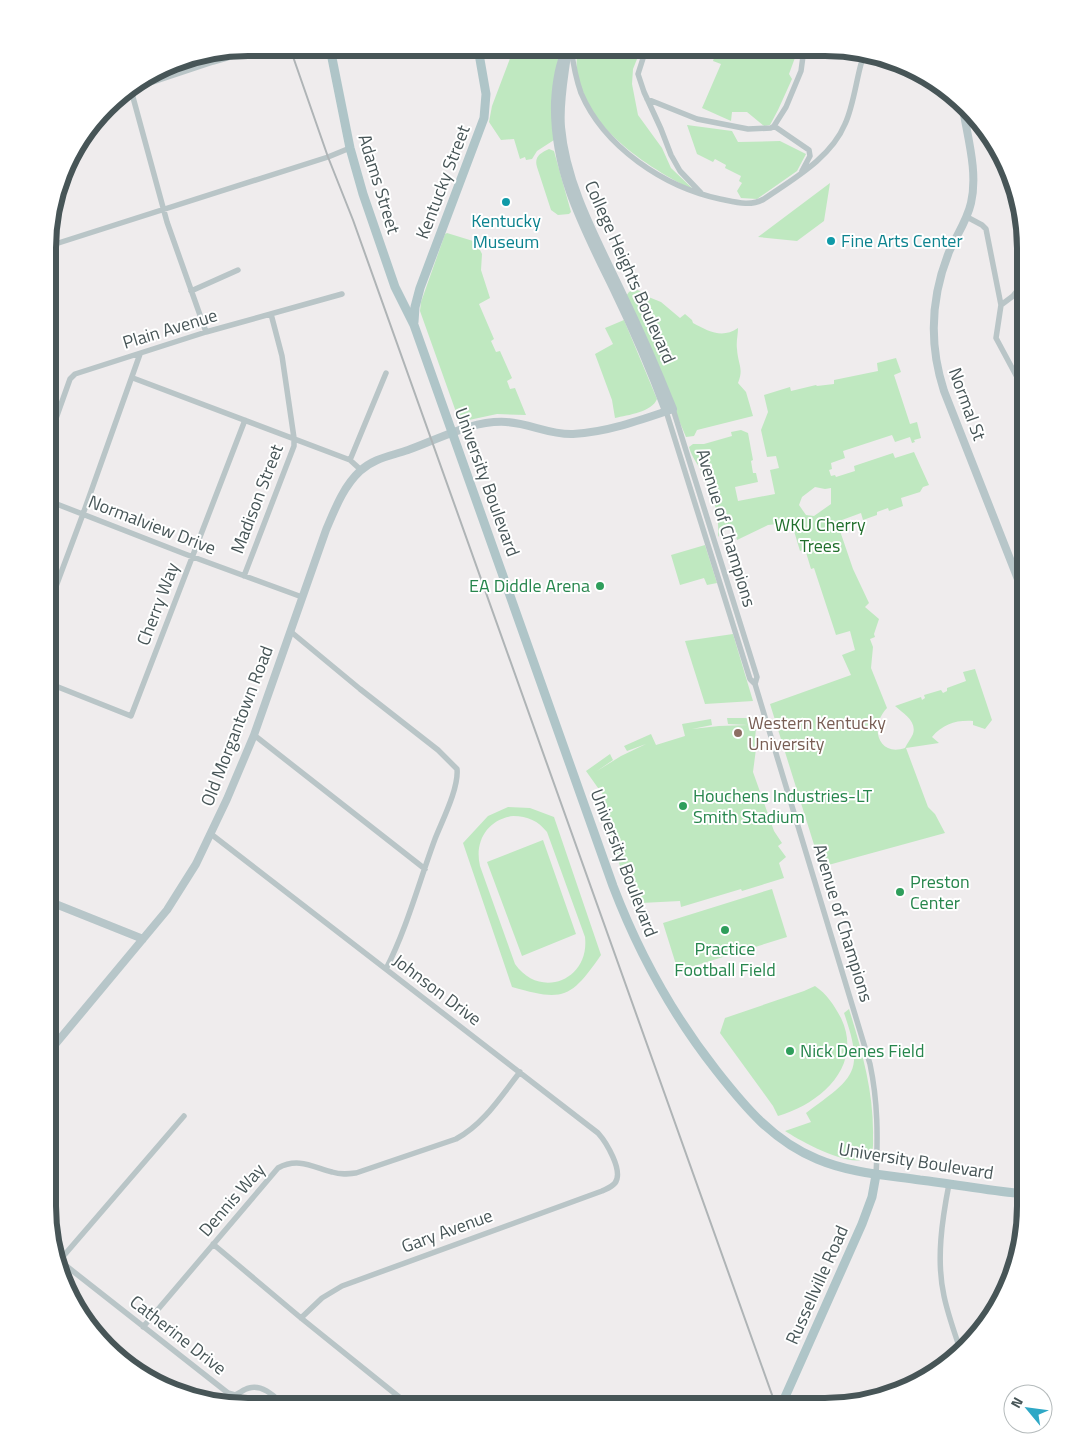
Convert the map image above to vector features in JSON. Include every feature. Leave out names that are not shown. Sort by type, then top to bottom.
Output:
[{"type":"main road","name":"Adams Street","points":[[332,56],[350,148],[369,212],[395,287],[414,325]]},
{"type":"main road","name":"Kentucky Street","points":[[414,325],[415,307],[420,288],[484,118],[486,94],[479,56]]},
{"type":"main road","name":"University Boulevard","points":[[414,325],[616,893],[635,940],[660,989],[680,1022],[747,1108],[767,1129],[789,1145],[817,1160],[842,1168],[876,1175],[1017,1193]]},
{"type":"main road","name":"Russellville Road","points":[[785,1398],[862,1224],[872,1197],[876,1175]]},
{"type":"street","name":"College Heights Boulevard","points":[[567,56],[561,102],[561,127],[572,178],[583,208],[653,362],[670,410]]},
{"type":"street","points":[[570,56],[578,84],[591,112],[602,129],[624,150],[645,166],[684,188],[745,204],[757,203],[801,172],[832,146],[846,124],[863,60]]},
{"type":"street","points":[[644,56],[638,74],[671,156],[680,171],[702,194]]},
{"type":"street","points":[[647,99],[697,119],[764,130],[774,126],[786,107],[801,71],[803,56]]},
{"type":"street","points":[[151,83],[228,58]]},
{"type":"street","points":[[131,96],[164,209],[206,332]]},
{"type":"street","name":"Normal St","points":[[965,118],[974,182],[967,217],[949,254],[939,284],[934,320],[935,360],[944,391],[1017,576]]},
{"type":"street","points":[[774,126],[810,153],[801,172]]},
{"type":"street","points":[[56,244],[337,154],[350,148]]},
{"type":"street","points":[[967,217],[982,225],[986,230],[1002,305],[996,338],[1017,377]]},
{"type":"street","points":[[191,291],[238,270]]},
{"type":"street","points":[[1002,305],[1017,292]]},
{"type":"street","name":"Plain Avenue","points":[[56,419],[72,376],[84,370],[206,332],[342,294]]},
{"type":"street","name":"Madison Street","points":[[244,576],[294,446],[282,356],[272,314]]},
{"type":"street","points":[[56,587],[133,378],[140,354]]},
{"type":"street","points":[[350,460],[386,373]]},
{"type":"street","points":[[133,378],[350,460],[361,470]]},
{"type":"street","points":[[452,433],[487,423],[516,422],[551,432],[572,434],[615,427],[670,410]]},
{"type":"street","name":"Avenue of Champions","points":[[670,410],[757,677],[755,684],[870,1064],[875,1087],[878,1121],[876,1175]]},
{"type":"street","name":"Cherry Way","points":[[56,686],[131,716],[245,420]]},
{"type":"street","name":"Old Morgantown Road","points":[[56,1042],[178,895],[196,864],[254,734],[320,544],[345,490],[361,470],[386,456],[452,433]]},
{"type":"street","name":"Normalview Drive","points":[[56,504],[192,557],[302,597]]},
{"type":"street","points":[[290,631],[432,745],[455,766],[457,773],[453,791],[425,869],[386,969]]},
{"type":"street","points":[[254,734],[425,869]]},
{"type":"street","name":"Johnson Drive","points":[[211,834],[598,1133],[612,1154],[617,1170],[616,1182],[612,1186]]},
{"type":"street","points":[[56,904],[143,939]]},
{"type":"street","name":"Dennis Way","points":[[143,1327],[272,1174],[285,1165],[300,1162],[332,1172],[356,1173],[448,1142],[464,1135],[477,1125],[520,1072]]},
{"type":"street","points":[[63,1256],[184,1116]]},
{"type":"street","points":[[949,1184],[940,1251],[941,1277],[944,1297],[958,1343]]},
{"type":"street","name":"Gary Avenue","points":[[301,1318],[322,1298],[342,1286],[602,1192],[612,1186]]},
{"type":"street","points":[[213,1244],[400,1398]]},
{"type":"street","name":"Catherine Drive","points":[[65,1264],[228,1393],[235,1395],[248,1388],[257,1387],[266,1390],[276,1398]]},
{"type":"green space","points":[[511,56],[559,56],[553,94],[554,140],[537,151],[532,159],[526,160],[525,157],[520,159],[514,139],[501,140],[489,122],[492,106]]},
{"type":"green space","points":[[578,56],[638,56],[633,69],[632,84],[638,115],[662,148],[671,168],[695,191],[653,168],[613,136],[596,117],[584,96],[577,73]]},
{"type":"green space","points":[[715,56],[796,56],[789,74],[792,79],[770,125],[764,126],[747,112],[732,112],[731,121],[702,108],[721,64],[713,61]]},
{"type":"green space","points":[[687,125],[732,131],[738,142],[780,141],[806,154],[797,171],[757,199],[741,198],[737,191],[742,183],[739,181],[741,176],[725,168],[726,165],[715,159],[713,162],[697,154]]},
{"type":"green space","points":[[549,149],[554,151],[571,212],[569,214],[558,215],[551,210],[537,167],[536,161],[538,156]]},
{"type":"green space","points":[[830,183],[824,221],[797,241],[758,237]]},
{"type":"green space","points":[[445,234],[473,241],[482,254],[481,270],[490,298],[479,304],[494,339],[491,341],[496,352],[500,351],[512,378],[507,381],[510,389],[515,388],[526,415],[497,414],[469,420],[460,417],[456,412],[420,311],[421,302]]},
{"type":"green space","points":[[634,289],[646,293],[646,296],[661,302],[680,318],[685,314],[693,323],[715,333],[726,333],[738,328],[737,346],[741,370],[738,383],[746,392],[753,416],[697,430],[694,436],[686,437],[626,296]]},
{"type":"green space","points":[[624,320],[657,399],[645,410],[615,418],[612,400],[595,354],[613,344],[605,328]]},
{"type":"green space","name":"WKU Cherry Trees","points":[[896,358],[901,372],[894,375],[910,424],[917,422],[921,438],[914,440],[915,442],[912,443],[910,437],[895,442],[892,435],[843,451],[845,458],[831,463],[832,469],[829,470],[831,476],[835,475],[836,477],[855,471],[854,466],[893,453],[895,458],[914,452],[929,485],[923,487],[920,492],[901,498],[903,506],[889,511],[888,508],[877,512],[877,515],[863,520],[861,513],[839,523],[853,569],[869,603],[865,607],[879,619],[874,634],[875,637],[870,639],[873,647],[871,668],[887,708],[878,724],[879,738],[888,748],[896,750],[905,748],[914,729],[909,718],[895,706],[921,697],[922,700],[925,698],[924,695],[941,690],[943,693],[947,691],[947,688],[966,681],[963,672],[975,669],[992,720],[985,729],[973,725],[973,721],[961,721],[950,724],[932,737],[939,743],[906,748],[928,807],[935,814],[945,833],[821,867],[770,704],[851,675],[842,655],[855,650],[850,631],[836,635],[814,568],[811,569],[805,549],[800,551],[794,531],[786,523],[768,525],[737,540],[735,533],[729,529],[721,532],[718,537],[717,514],[713,497],[689,447],[693,444],[704,444],[732,436],[731,432],[741,430],[748,433],[753,460],[751,461],[753,473],[756,473],[758,482],[735,487],[738,501],[775,494],[770,470],[779,468],[776,456],[767,457],[761,430],[768,412],[764,395],[790,387],[791,391],[816,385],[834,384],[834,380],[878,371],[877,363]],"holes":[[[815,487],[831,488],[831,504],[814,516],[806,515],[799,505],[802,497]]]},
{"type":"green space","points":[[705,545],[717,583],[707,585],[704,578],[680,585],[671,555]]},
{"type":"green space","points":[[733,634],[753,701],[705,704],[685,641]]},
{"type":"green space","name":"Houchens Industries-LT Smith Stadium","points":[[727,718],[757,718],[755,739],[757,739],[757,748],[755,748],[753,772],[774,831],[782,843],[778,846],[786,857],[779,863],[784,878],[681,907],[680,901],[641,903],[640,894],[638,894],[638,898],[631,898],[600,798],[603,795],[586,771],[610,754],[613,760],[597,771],[621,756],[646,744],[627,751],[624,746],[651,734],[656,745],[685,736],[682,724],[711,719],[712,725],[692,729],[748,725],[728,724]]},
{"type":"green space","points":[[508,807],[530,808],[554,817],[601,955],[582,980],[565,993],[555,995],[544,994],[512,987],[463,843],[488,816]],"holes":[[[513,816],[532,820],[547,832],[585,937],[584,952],[580,964],[572,974],[561,980],[549,983],[537,981],[525,975],[515,964],[480,866],[479,848],[485,833],[496,822]]]},
{"type":"green space","points":[[543,840],[576,934],[522,956],[487,862]]},
{"type":"green space","name":"Practice Football Field","points":[[772,889],[787,937],[678,971],[663,923]]},
{"type":"green space","name":"Nick Denes Field","points":[[815,986],[830,1000],[841,1018],[847,1036],[847,1052],[842,1067],[834,1080],[822,1092],[809,1102],[778,1116],[773,1106],[720,1033],[725,1018]]},
{"type":"green space","points":[[849,1009],[863,1056],[872,1104],[873,1144],[871,1154],[862,1160],[852,1160],[827,1153],[785,1131],[811,1122],[806,1113],[845,1082],[851,1072],[854,1062],[854,1049],[844,1013]]},
{"type":"railway","points":[[293,56],[773,1398]]},
{"type":"place","name":"Kentucky Museum","points":[[506,202]]},
{"type":"place","name":"Fine Arts Center","points":[[831,241]]},
{"type":"place","name":"EA Diddle Arena","points":[[600,586]]},
{"type":"place","name":"Western Kentucky University","points":[[738,733]]},
{"type":"place","name":"Houchens Industries-LT Smith Stadium","points":[[683,806]]},
{"type":"place","name":"Preston Center","points":[[900,892]]},
{"type":"place","name":"Practice Football Field","points":[[725,930]]},
{"type":"place","name":"Nick Denes Field","points":[[790,1051]]}]
